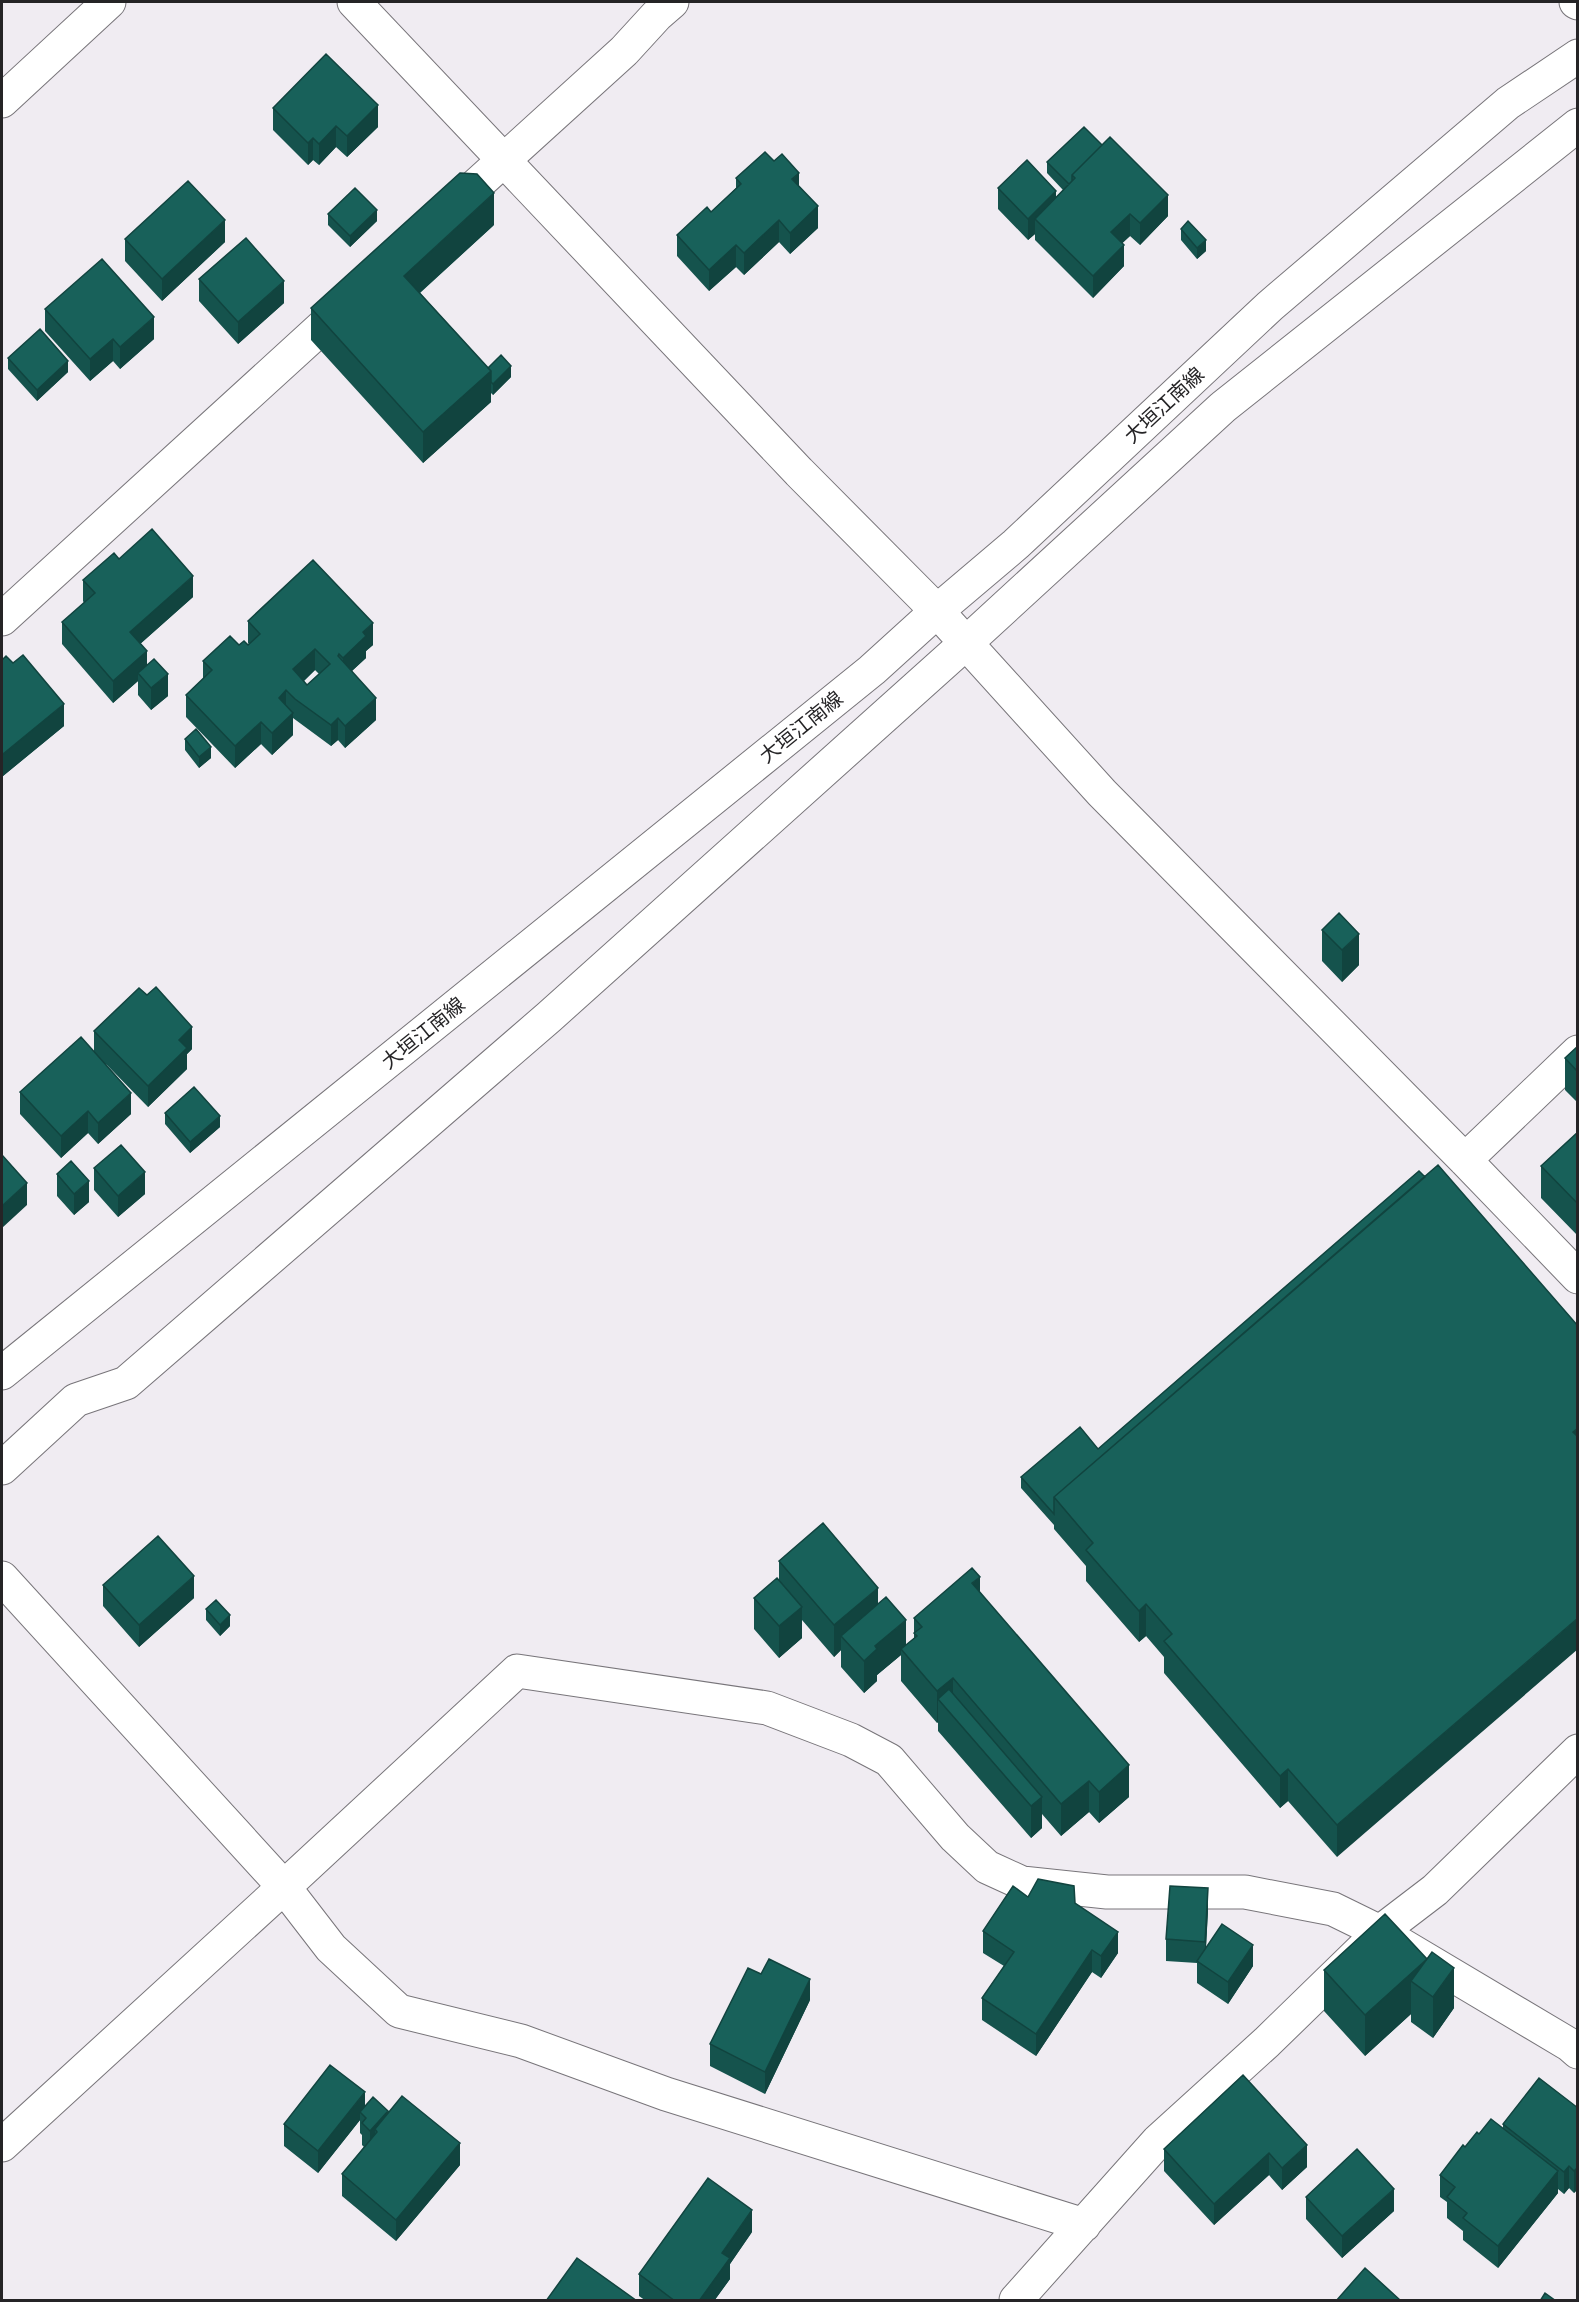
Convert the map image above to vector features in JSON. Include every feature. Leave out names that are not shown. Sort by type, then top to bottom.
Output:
[{"type":"street","points":[[2,101],[109,2]]},
{"type":"street","points":[[354,2],[799,472],[937,611],[1102,793],[1578,1277]]},
{"type":"street","points":[[431,227],[624,51],[672,2]]},
{"type":"street","name":"大垣江南線","points":[[2,1373],[872,670],[1016,544],[1270,306],[1508,103],[1578,56]]},
{"type":"street","points":[[2,1468],[76,1400],[126,1383],[549,1017],[966,643],[1223,407],[1578,125]]},
{"type":"street","points":[[2,619],[370,283]]},
{"type":"street","points":[[1465,1160],[1578,1052]]},
{"type":"street","points":[[2,1578],[284,1887],[331,1948],[399,2011],[522,2041],[666,2094],[1084,2225]]},
{"type":"street","points":[[2,2145],[517,1671],[767,1708],[851,1740],[889,1760],[955,1837],[987,1867],[1022,1883],[1107,1892],[1245,1892],[1333,1909],[1380,1932],[1570,2045],[1578,2052]]},
{"type":"street","points":[[1016,2301],[1158,2141],[1267,2042],[1380,1932],[1435,1890],[1578,1751]]},
{"type":"building","points":[[326,54],[378,105],[347,136],[336,126],[319,144],[313,138],[308,143],[273,108]]},
{"type":"building","points":[[1084,127],[1102,145],[1072,175],[1072,181],[1069,184],[1047,162]]},
{"type":"building","points":[[1110,137],[1168,195],[1140,223],[1130,214],[1111,232],[1124,245],[1093,276],[1035,219],[1075,178],[1072,175]]},
{"type":"building","points":[[765,152],[774,161],[782,154],[799,173],[792,179],[818,206],[790,233],[779,220],[744,253],[736,245],[709,270],[677,235],[707,207],[711,212],[741,184],[736,178]]},
{"type":"building","points":[[1027,160],[1056,191],[1028,219],[998,188]]},
{"type":"building","points":[[460,173],[477,174],[494,193],[404,276],[491,371],[423,432],[311,308]]},
{"type":"building","points":[[188,181],[225,220],[162,279],[125,239]]},
{"type":"building","points":[[355,188],[377,210],[350,236],[328,214]]},
{"type":"building","points":[[1188,221],[1206,240],[1197,248],[1181,229]]},
{"type":"building","points":[[246,238],[284,281],[238,322],[199,279]]},
{"type":"building","points":[[102,259],[154,317],[120,347],[113,339],[90,359],[45,309]]},
{"type":"building","points":[[40,329],[68,361],[37,390],[8,358]]},
{"type":"building","points":[[501,355],[511,366],[493,384],[491,371],[488,368]]},
{"type":"building","points":[[152,529],[193,576],[130,632],[147,651],[113,681],[62,622],[95,593],[83,580],[114,553],[119,559]]},
{"type":"building","points":[[313,560],[373,623],[363,632],[366,636],[343,658],[339,654],[338,656],[376,698],[345,726],[338,718],[331,725],[286,690],[279,698],[293,713],[272,733],[261,722],[235,746],[186,695],[212,670],[203,661],[230,636],[239,645],[244,641],[248,645],[260,634],[248,621]],"holes":[[[315,649],[330,664],[307,685],[293,669]]]},
{"type":"building","points":[[23,655],[64,704],[3,754],[2,660],[6,656],[13,663]]},
{"type":"building","points":[[154,659],[168,674],[151,688],[138,673]]},
{"type":"building","points":[[196,729],[211,747],[199,757],[185,739]]},
{"type":"building","points":[[1339,913],[1359,934],[1342,950],[1322,930]]},
{"type":"building","points":[[156,987],[192,1027],[179,1040],[187,1048],[148,1086],[94,1031],[139,988],[147,995]]},
{"type":"building","points":[[81,1037],[131,1093],[98,1123],[88,1111],[61,1136],[20,1092]]},
{"type":"building","points":[[1578,1046],[1578,1072],[1565,1058]]},
{"type":"building","points":[[194,1087],[220,1116],[190,1142],[165,1113]]},
{"type":"building","points":[[1578,1132],[1578,1204],[1541,1166]]},
{"type":"building","points":[[121,1145],[145,1172],[118,1196],[94,1168]]},
{"type":"building","points":[[2,1155],[27,1183],[2,1206]]},
{"type":"building","points":[[71,1161],[89,1181],[74,1194],[57,1174]]},
{"type":"building","points":[[1438,1165],[1578,1326],[1578,1428],[1573,1432],[1578,1437],[1578,1618],[1337,1825],[1288,1769],[1280,1776],[1164,1641],[1172,1634],[1146,1604],[1139,1611],[1086,1550],[1093,1543],[1054,1497]]},
{"type":"building","points":[[1419,1171],[1425,1177],[1054,1497],[1054,1514],[1021,1477],[1080,1427],[1098,1449]]},
{"type":"building","points":[[823,1523],[878,1588],[834,1625],[779,1561]]},
{"type":"building","points":[[158,1536],[194,1576],[139,1625],[103,1585]]},
{"type":"building","points":[[972,1568],[980,1577],[972,1583],[1129,1765],[1099,1792],[1089,1781],[1061,1804],[953,1678],[937,1691],[901,1649],[917,1636],[914,1633],[922,1627],[914,1618]]},
{"type":"building","points":[[777,1578],[802,1607],[779,1626],[754,1598]]},
{"type":"building","points":[[886,1597],[906,1620],[875,1646],[877,1649],[864,1661],[841,1636]]},
{"type":"building","points":[[216,1600],[230,1615],[220,1625],[206,1609]]},
{"type":"building","points":[[949,1689],[1042,1797],[1031,1806],[938,1699]]},
{"type":"building","points":[[1038,1879],[1074,1886],[1075,1903],[1118,1932],[1101,1956],[1092,1950],[1036,2034],[982,1998],[1014,1952],[983,1931],[1013,1886],[1028,1897]]},
{"type":"building","points":[[1170,1886],[1208,1888],[1205,1942],[1166,1939]]},
{"type":"building","points":[[1385,1914],[1427,1959],[1365,2015],[1324,1970]]},
{"type":"building","points":[[1222,1924],[1253,1945],[1228,1982],[1197,1961]]},
{"type":"building","points":[[1432,1952],[1454,1968],[1433,1997],[1411,1981]]},
{"type":"building","points":[[769,1959],[810,1979],[765,2072],[710,2044],[748,1968],[761,1974]]},
{"type":"building","points":[[330,2065],[365,2092],[318,2151],[284,2124]]},
{"type":"building","points":[[1243,2075],[1307,2145],[1282,2168],[1269,2153],[1214,2204],[1164,2149]]},
{"type":"building","points":[[1539,2078],[1578,2108],[1578,2167],[1574,2171],[1569,2166],[1564,2172],[1503,2124]]},
{"type":"building","points":[[402,2096],[460,2143],[396,2220],[342,2174],[377,2132],[375,2129]]},
{"type":"building","points":[[373,2097],[388,2111],[370,2131],[362,2123],[366,2118],[360,2112]]},
{"type":"building","points":[[1491,2119],[1558,2171],[1498,2246],[1463,2218],[1467,2213],[1447,2197],[1455,2187],[1440,2175],[1463,2145],[1465,2147],[1477,2132],[1479,2134]]},
{"type":"building","points":[[1357,2149],[1394,2189],[1342,2236],[1306,2197]]},
{"type":"building","points":[[708,2178],[752,2210],[722,2253],[730,2258],[699,2301],[675,2301],[639,2274]]},
{"type":"building","points":[[577,2258],[637,2301],[546,2301]]},
{"type":"building","points":[[1365,2268],[1401,2301],[1336,2301]]},
{"type":"building","points":[[1545,2293],[1556,2301],[1540,2301]]}]
